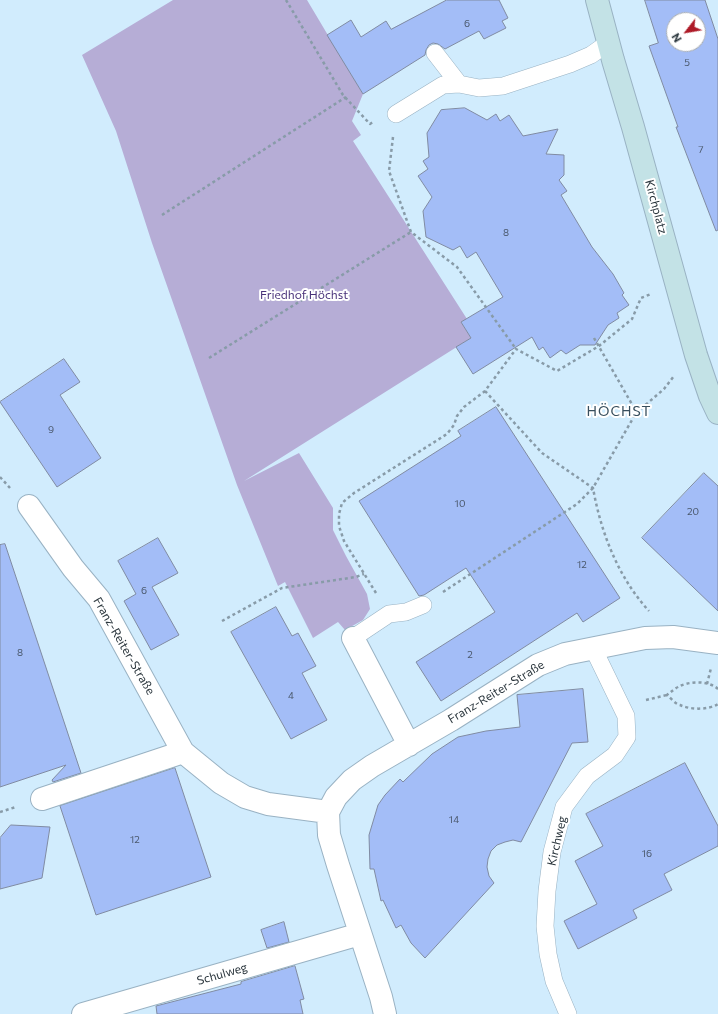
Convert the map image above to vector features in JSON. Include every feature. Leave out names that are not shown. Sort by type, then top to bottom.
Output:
[{"type":"main road","name":"Kirchplatz","points":[[597,0],[696,355],[712,387],[718,413]]},
{"type":"street","name":"Franz-Reiter-Straße","points":[[29,506],[73,568],[99,600],[183,752],[221,783],[245,797],[268,804],[328,812],[336,797],[352,780],[372,766],[409,746],[538,665],[565,654],[645,638],[673,637],[718,643]]},
{"type":"street","points":[[353,638],[409,746]]},
{"type":"street","points":[[42,799],[183,752]]},
{"type":"street","points":[[328,812],[329,835],[381,997],[385,1014]]},
{"type":"street","name":"Schulweg","points":[[83,1014],[360,934]]},
{"type":"lane","points":[[396,114],[443,85],[459,84],[479,88],[503,86],[570,64],[591,55],[608,43]]},
{"type":"lane","points":[[435,53],[459,84]]},
{"type":"lane","points":[[353,638],[389,614],[406,612],[423,605]]},
{"type":"lane","name":"Kirchweg","points":[[568,1014],[554,980],[547,947],[545,926],[547,891],[552,852],[564,807],[587,776],[615,755],[627,737],[626,716],[593,648]]},
{"type":"path","points":[[286,0],[346,97],[370,124],[396,114],[389,171],[411,232],[456,267],[516,349],[557,372],[598,346],[632,319],[641,298],[657,292]]},
{"type":"path","points":[[162,215],[346,97]]},
{"type":"path","points":[[209,358],[411,232]]},
{"type":"path","points":[[594,338],[637,413]]},
{"type":"path","points":[[389,614],[344,541],[339,526],[339,514],[342,503],[354,493],[447,434],[464,407],[485,391],[516,349]]},
{"type":"path","points":[[423,605],[577,504],[593,488],[615,448],[637,413],[664,389],[674,377],[675,369]]},
{"type":"path","points":[[485,391],[542,453],[593,488],[596,506],[604,534],[617,564],[637,597],[673,637]]},
{"type":"path","points":[[222,620],[282,588],[356,577],[364,574]]},
{"type":"path","points":[[707,684],[711,670]]},
{"type":"path","points":[[643,701],[667,695],[679,686],[696,682],[713,684],[718,689]]},
{"type":"path","points":[[667,695],[679,705],[696,709],[713,707],[718,704]]},
{"type":"green space","name":"Friedhof Höchst","points":[[173,0],[307,0],[363,94],[352,121],[361,135],[353,141],[467,319],[461,322],[471,338],[244,481],[299,453],[333,508],[333,530],[367,594],[370,609],[363,620],[345,630],[338,622],[313,638],[285,582],[278,586],[237,485],[152,243],[116,131],[82,55]]},
{"type":"building","points":[[447,0],[499,0],[508,18],[502,21],[506,28],[484,39],[479,31],[445,49],[438,44],[433,43],[429,45],[425,55],[363,94],[327,35],[351,20],[361,37],[386,21],[391,29]]},
{"type":"building","points":[[645,0],[705,0],[718,39],[718,230],[716,231],[676,127],[678,127],[649,46],[658,43]]},
{"type":"building","points":[[465,108],[487,120],[496,114],[500,121],[509,115],[523,136],[558,129],[546,154],[564,155],[564,175],[559,180],[567,191],[561,195],[592,247],[613,274],[624,293],[622,295],[629,305],[617,313],[619,318],[608,325],[595,345],[580,345],[566,354],[561,350],[550,358],[543,347],[539,350],[532,337],[473,374],[456,347],[471,338],[461,322],[503,297],[476,252],[467,258],[460,246],[453,250],[426,237],[423,211],[432,197],[418,176],[428,169],[423,161],[429,157],[427,133],[441,110]]},
{"type":"building","points":[[64,359],[80,382],[60,395],[101,458],[57,487],[0,402]]},
{"type":"building","points":[[496,407],[620,598],[583,622],[577,613],[441,701],[416,662],[495,612],[466,568],[424,595],[419,596],[359,501],[461,436],[458,431]]},
{"type":"building","points":[[704,473],[718,486],[718,611],[642,538]]},
{"type":"building","points":[[158,538],[178,573],[152,587],[179,635],[151,650],[124,601],[136,594],[118,561]]},
{"type":"building","points":[[5,544],[81,773],[53,782],[52,780],[66,765],[0,787],[0,545]]},
{"type":"building","points":[[276,607],[292,636],[298,633],[316,666],[302,673],[327,720],[291,739],[231,632]]},
{"type":"building","points":[[583,689],[588,742],[572,743],[521,842],[513,840],[505,842],[497,845],[491,851],[487,867],[489,876],[494,883],[425,958],[411,943],[401,925],[396,928],[383,900],[381,901],[374,869],[370,869],[369,835],[378,805],[400,779],[403,782],[432,754],[458,737],[486,731],[520,727],[517,695]]},
{"type":"building","points":[[685,763],[718,826],[718,846],[664,874],[672,890],[633,910],[637,918],[578,949],[564,921],[597,904],[575,861],[603,846],[586,814]]},
{"type":"building","points":[[175,768],[211,877],[96,915],[60,806]]},
{"type":"building","points":[[11,825],[50,827],[42,878],[0,889],[0,838]]},
{"type":"building","points":[[284,922],[289,942],[267,948],[261,930]]},
{"type":"building","points":[[295,966],[304,999],[300,1000],[303,1014],[157,1014],[156,1006],[241,984],[241,982]]},
{"type":"district","name":"HÖCHST","points":[[619,411]]}]
